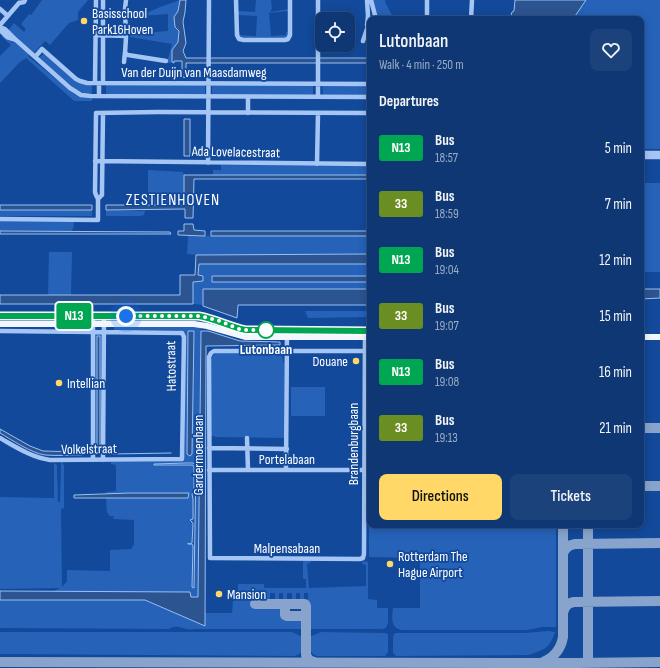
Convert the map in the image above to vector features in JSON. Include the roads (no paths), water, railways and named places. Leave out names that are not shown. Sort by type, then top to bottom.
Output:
[{"type":"main road","points":[[0,316],[199,316],[217,320],[239,329],[246,330],[287,333],[367,334]]},
{"type":"main road","points":[[0,324],[194,324],[246,336],[287,333]]},
{"type":"main road","points":[[644,337],[660,337]]},
{"type":"street","points":[[0,26],[18,1],[24,2],[25,0]]},
{"type":"street","points":[[96,0],[95,35],[99,96]]},
{"type":"street","points":[[99,83],[103,35],[103,0]]},
{"type":"street","points":[[124,62],[126,0]]},
{"type":"street","points":[[208,0],[208,163]]},
{"type":"street","points":[[236,0],[237,35],[239,39],[285,40],[288,39],[290,35],[290,0]]},
{"type":"street","points":[[318,0],[318,97]]},
{"type":"street","points":[[427,0],[427,16]]},
{"type":"street","points":[[471,16],[472,0]]},
{"type":"street","points":[[368,16],[369,2]]},
{"type":"street","points":[[369,2],[375,16]]},
{"type":"street","points":[[0,9],[8,16]]},
{"type":"street","name":"Van der Duijn van Maasdamweg","points":[[0,26],[70,88],[87,96],[367,97]]},
{"type":"street","name":"Van der Duijn van Maasdamweg","points":[[0,30],[7,37],[16,40]]},
{"type":"street","points":[[363,41],[367,31]]},
{"type":"street","points":[[95,35],[126,36]]},
{"type":"street","name":"Van der Duijn van Maasdamweg","points":[[34,57],[42,49],[78,80],[85,82],[367,84]]},
{"type":"street","points":[[125,52],[128,55],[166,61]]},
{"type":"street","name":"Van der Duijn van Maasdamweg","points":[[248,97],[248,113]]},
{"type":"street","points":[[0,219],[98,220],[98,198],[95,192],[96,113],[367,113]]},
{"type":"street","points":[[98,198],[102,195],[103,113]]},
{"type":"street","points":[[317,164],[318,113]]},
{"type":"street","points":[[644,153],[660,153]]},
{"type":"street","points":[[644,156],[660,157]]},
{"type":"street","name":"Ada Lovelacestraat","points":[[95,161],[367,164]]},
{"type":"street","points":[[93,316],[93,460]]},
{"type":"street","points":[[103,460],[104,316]]},
{"type":"street","name":"Hatostraat","points":[[0,331],[182,334],[184,337],[182,459]]},
{"type":"street","points":[[286,470],[287,333]]},
{"type":"street","name":"Brandenburgbaan","points":[[363,558],[365,351],[367,334]]},
{"type":"street","name":"Gardermoenbaan","points":[[210,558],[209,357],[214,351],[287,351]]},
{"type":"street","points":[[287,351],[365,351]]},
{"type":"street","name":"Volkelstraat","points":[[0,438],[39,458],[59,460],[182,459]]},
{"type":"street","points":[[247,438],[248,470]]},
{"type":"street","points":[[209,448],[287,448]]},
{"type":"street","name":"Portelabaan","points":[[209,470],[364,470]]},
{"type":"street","name":"Malpensabaan","points":[[210,558],[363,558]]},
{"type":"waterway","points":[[113,454],[171,453]]},
{"type":"place","name":"Basisschool Park16Hoven","points":[[84,21]]},
{"type":"place","name":"Lutonbaan","points":[[266,330]]},
{"type":"place","name":"Douane","points":[[356,361]]},
{"type":"place","name":"Intellian","points":[[59,383]]},
{"type":"place","name":"Rotterdam The Hague Airport","points":[[390,564]]},
{"type":"place","name":"Mansion","points":[[219,594]]},
{"type":"district","name":"ZESTIENHOVEN","points":[[173,200]]}]
